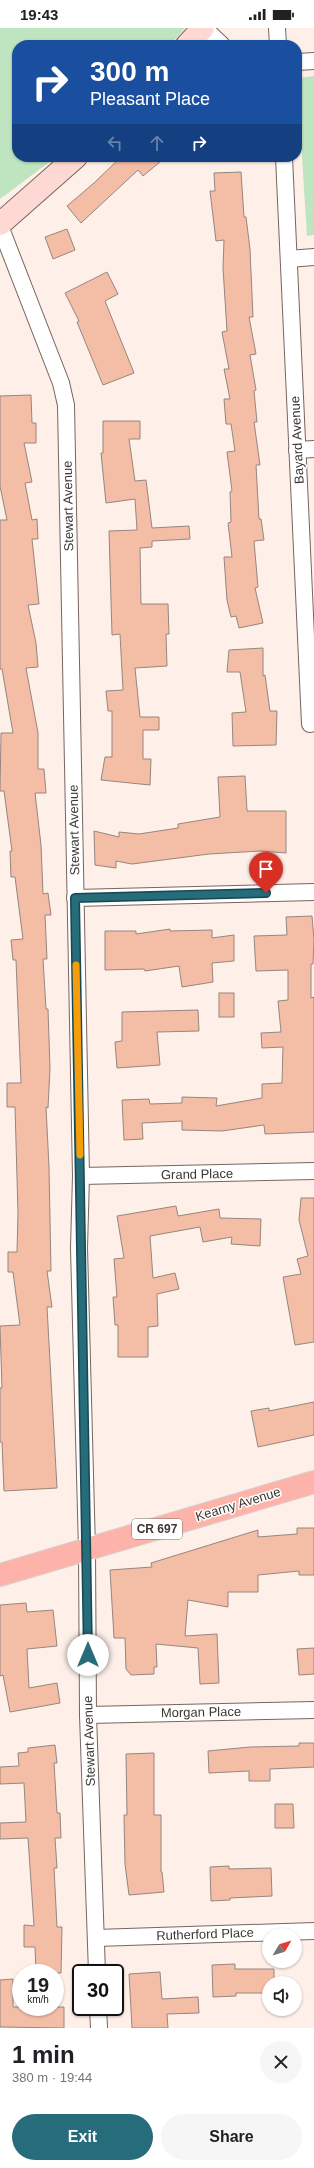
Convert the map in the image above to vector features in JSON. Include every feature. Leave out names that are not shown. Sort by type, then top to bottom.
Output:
[{"type":"main road","points":[[192,40],[204,28]]},
{"type":"main road","points":[[0,225],[70,162]]},
{"type":"main road","name":"Kearny Avenue","points":[[0,1575],[314,1482]]},
{"type":"street","points":[[204,28],[217,40]]},
{"type":"street","points":[[277,28],[278,40]]},
{"type":"street","points":[[302,62],[314,61]]},
{"type":"street","name":"Bayard Avenue","points":[[284,162],[297,450],[311,648],[310,724]]},
{"type":"street","name":"Stewart Avenue","points":[[0,225],[61,383],[66,405],[81,1176],[79,1248],[87,1550],[88,1715],[97,1964]]},
{"type":"street","points":[[289,259],[314,256]]},
{"type":"street","points":[[297,450],[314,449]]},
{"type":"street","points":[[75,898],[314,892]]},
{"type":"street","name":"Grand Place","points":[[81,1176],[314,1171]]},
{"type":"street","name":"Morgan Place","points":[[88,1715],[314,1710]]},
{"type":"street","name":"Rutherford Place","points":[[96,1938],[314,1931]]},
{"type":"street","points":[[98,2016],[99,2028]]},
{"type":"green space","points":[[0,28],[185,28],[174,40],[12,40],[12,162],[49,162],[0,199]]},
{"type":"green space","points":[[314,76],[314,235],[307,236],[302,157],[302,77]]},
{"type":"building","points":[[116,162],[160,162],[143,176],[138,170],[81,223],[67,206]]},
{"type":"building","points":[[241,172],[244,217],[246,217],[250,249],[253,317],[249,317],[256,354],[250,355],[256,390],[254,391],[257,422],[254,422],[260,465],[256,465],[259,519],[261,519],[264,540],[254,541],[258,587],[255,588],[263,623],[239,628],[236,616],[231,617],[227,600],[224,557],[232,557],[228,523],[231,522],[230,492],[232,491],[227,452],[235,451],[231,424],[226,424],[224,399],[230,399],[224,369],[229,369],[222,332],[227,331],[223,268],[224,240],[216,241],[210,191],[215,191],[214,173]]},
{"type":"building","points":[[67,229],[75,250],[53,259],[45,237]]},
{"type":"building","points":[[107,272],[118,294],[105,301],[134,373],[103,385],[77,322],[79,321],[65,293]]},
{"type":"building","points":[[31,395],[32,423],[36,423],[36,443],[24,443],[32,482],[25,483],[32,520],[37,519],[38,539],[32,539],[39,604],[28,605],[36,643],[38,667],[26,668],[38,733],[38,769],[44,769],[46,793],[35,793],[41,845],[43,894],[48,893],[51,915],[45,915],[47,959],[43,959],[46,1009],[48,1009],[50,1068],[48,1108],[46,1107],[51,1271],[47,1271],[52,1307],[47,1307],[57,1488],[4,1491],[2,1442],[0,1442],[0,1388],[2,1388],[0,1326],[20,1325],[13,1272],[8,1272],[8,1252],[17,1252],[18,1213],[15,1107],[7,1107],[7,1083],[21,1083],[16,960],[13,960],[11,940],[23,939],[15,877],[11,877],[10,851],[12,851],[4,791],[0,791],[1,733],[13,733],[2,669],[0,669],[0,520],[7,520],[0,486],[0,396]]},
{"type":"building","points":[[103,421],[140,421],[140,439],[129,439],[135,481],[146,480],[152,528],[189,526],[190,539],[152,541],[152,547],[140,548],[141,604],[168,604],[169,634],[166,634],[167,666],[135,668],[140,717],[159,717],[159,730],[143,730],[143,759],[151,759],[150,785],[101,780],[105,757],[112,757],[112,711],[108,711],[106,691],[123,690],[120,634],[112,635],[109,531],[137,530],[135,499],[106,503],[101,453],[103,453]]},
{"type":"building","points":[[263,648],[263,676],[265,675],[270,711],[277,711],[276,745],[233,746],[232,713],[246,712],[240,672],[227,672],[229,650]]},
{"type":"building","points":[[245,776],[247,811],[286,811],[286,853],[260,851],[209,854],[132,864],[116,861],[116,868],[95,865],[94,831],[119,837],[119,832],[139,834],[178,828],[178,824],[220,817],[218,777]]},
{"type":"building","points":[[312,916],[314,940],[313,964],[311,964],[311,998],[314,997],[314,1132],[265,1134],[264,1125],[222,1131],[182,1130],[182,1121],[142,1123],[143,1139],[124,1140],[122,1100],[149,1099],[150,1104],[182,1103],[182,1097],[217,1098],[216,1106],[262,1098],[262,1084],[282,1083],[283,1047],[262,1048],[261,1033],[281,1032],[278,1001],[288,1000],[288,970],[256,971],[254,936],[287,935],[286,917]]},
{"type":"building","points":[[170,929],[170,931],[212,930],[212,938],[234,935],[234,961],[212,963],[213,982],[182,987],[179,966],[145,971],[144,969],[105,970],[105,931],[136,931],[136,934]]},
{"type":"building","points":[[219,993],[234,993],[234,1017],[219,1017]]},
{"type":"building","points":[[198,1010],[199,1031],[157,1032],[160,1065],[117,1068],[115,1042],[122,1041],[122,1012]]},
{"type":"building","points":[[301,1198],[314,1198],[314,1342],[295,1345],[283,1277],[301,1274],[297,1259],[308,1256],[299,1220]]},
{"type":"building","points":[[176,1206],[178,1216],[219,1209],[220,1218],[261,1219],[260,1246],[231,1244],[232,1237],[203,1242],[200,1227],[150,1236],[153,1278],[175,1273],[179,1289],[157,1294],[158,1326],[148,1327],[148,1357],[118,1357],[118,1325],[115,1325],[113,1297],[117,1297],[114,1259],[124,1258],[117,1216]]},
{"type":"building","points":[[314,1402],[314,1435],[258,1447],[251,1411],[269,1408],[269,1411]]},
{"type":"building","points":[[297,1528],[314,1528],[314,1575],[299,1575],[299,1571],[258,1575],[258,1592],[228,1592],[228,1607],[188,1600],[185,1636],[217,1634],[219,1683],[200,1684],[198,1648],[156,1644],[157,1667],[154,1667],[154,1674],[131,1675],[126,1669],[125,1638],[114,1638],[110,1570],[152,1567],[151,1563],[258,1530],[258,1537],[297,1534]]},
{"type":"building","points":[[26,1603],[27,1612],[53,1610],[57,1646],[27,1649],[29,1688],[57,1683],[60,1703],[10,1712],[3,1675],[0,1676],[0,1605]]},
{"type":"building","points":[[314,1648],[314,1674],[299,1675],[297,1649]]},
{"type":"building","points":[[299,1743],[314,1743],[314,1767],[270,1769],[270,1781],[249,1781],[249,1771],[209,1773],[208,1751],[250,1747],[299,1746]]},
{"type":"building","points":[[55,1745],[57,1763],[54,1763],[57,1813],[60,1813],[61,1838],[55,1838],[57,1868],[54,1868],[57,1927],[62,1927],[61,1964],[36,1964],[35,1947],[24,1947],[24,1925],[34,1926],[28,1838],[0,1839],[0,1823],[26,1822],[24,1783],[0,1784],[0,1767],[19,1766],[18,1753],[28,1752],[28,1748]]},
{"type":"building","points":[[154,1753],[154,1815],[161,1815],[161,1872],[164,1892],[129,1895],[125,1864],[124,1815],[127,1815],[126,1754]]},
{"type":"building","points":[[275,1804],[293,1804],[294,1828],[275,1828]]},
{"type":"building","points":[[229,1866],[229,1869],[271,1868],[272,1896],[230,1898],[230,1900],[211,1901],[210,1867]]},
{"type":"building","points":[[235,1964],[235,1969],[274,1969],[274,1976],[262,1976],[262,1993],[236,1993],[236,1996],[213,1997],[212,1965]]},
{"type":"building","points":[[160,1972],[162,1999],[198,1997],[199,2013],[167,2014],[168,2028],[132,2028],[129,1974]]},
{"type":"building","points":[[12,1979],[12,2016],[64,2016],[64,2028],[0,2027],[0,1980]]},
{"type":"slow traffic","points":[[76,965],[80,1155]]},
{"type":"route","points":[[88,1655],[87,1550],[79,1248],[81,1176],[75,898],[266,893]]}]
